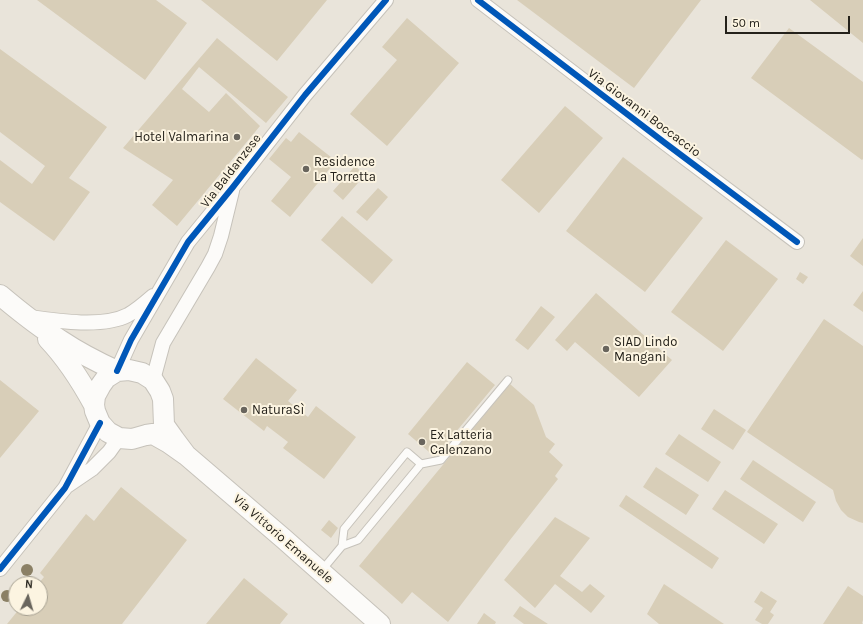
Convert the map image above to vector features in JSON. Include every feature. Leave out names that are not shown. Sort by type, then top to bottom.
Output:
[{"type":"main road","points":[[0,295],[58,340],[117,372]]},
{"type":"main road","points":[[28,317],[55,346],[74,370],[108,432],[119,438]]},
{"type":"main road","points":[[97,414],[95,396],[106,378],[117,372],[129,370],[142,373],[153,380]]},
{"type":"main road","name":"Via Vittorio Emanuele","points":[[153,380],[163,399],[164,425],[186,454]]},
{"type":"main road","points":[[146,435],[156,426],[163,408]]},
{"type":"main road","name":"Via Vittorio Emanuele","points":[[119,438],[132,439],[153,434],[186,454],[380,624]]},
{"type":"street","name":"Via Baldanzese","points":[[117,372],[131,340],[188,242],[305,94],[386,0]]},
{"type":"street","name":"Via Giovanni Boccaccio","points":[[478,0],[797,242]]},
{"type":"street","name":"Via Baldanzese","points":[[153,380],[163,343],[215,254],[222,236],[233,187]]},
{"type":"street","name":"Via Baldanzese","points":[[28,317],[61,322],[109,321],[127,316],[142,306],[162,288]]},
{"type":"street","points":[[0,569],[65,488],[97,414]]},
{"type":"street","points":[[65,488],[92,469],[109,452],[119,438]]},
{"type":"lane","points":[[320,571],[342,546],[358,540],[421,464],[441,460],[508,380]]},
{"type":"lane","points":[[342,546],[344,529],[406,452],[421,464]]},
{"type":"building","points":[[37,0],[156,0],[187,23],[145,80]]},
{"type":"building","points":[[201,0],[327,0],[277,61]]},
{"type":"building","points":[[517,0],[701,0],[634,88]]},
{"type":"building","points":[[810,0],[863,0],[863,43]]},
{"type":"building","points":[[407,18],[459,63],[387,146],[350,114],[397,60],[382,47]]},
{"type":"building","points":[[789,28],[863,82],[862,160],[751,78]]},
{"type":"building","points":[[217,38],[288,97],[266,123],[199,67],[182,89],[209,112],[226,93],[260,126],[177,226],[152,205],[173,180],[123,148]]},
{"type":"building","points":[[0,49],[107,127],[69,178],[90,192],[54,241],[0,202],[0,160],[32,184],[45,166],[0,132]]},
{"type":"building","points":[[565,106],[603,138],[539,213],[501,180]]},
{"type":"building","name":"Residence La Torretta","points":[[299,132],[336,161],[290,217],[271,201],[291,177],[269,159],[286,138],[291,142]]},
{"type":"building","points":[[623,157],[703,218],[645,292],[566,231]]},
{"type":"building","points":[[355,166],[365,175],[343,200],[333,191]]},
{"type":"building","points":[[378,188],[388,197],[367,221],[356,212]]},
{"type":"building","points":[[342,216],[393,260],[372,284],[321,240]]},
{"type":"building","points":[[863,238],[863,266],[850,256]]},
{"type":"building","points":[[726,240],[778,279],[723,351],[671,312]]},
{"type":"building","points":[[800,272],[808,277],[803,284],[796,279]]},
{"type":"building","points":[[863,291],[863,312],[853,305]]},
{"type":"building","points":[[596,293],[672,360],[639,397],[575,342],[567,351],[555,340]]},
{"type":"building","points":[[541,306],[555,317],[528,350],[515,340]]},
{"type":"building","points":[[824,319],[863,346],[863,523],[848,517],[841,510],[836,501],[833,490],[747,432]]},
{"type":"building","points":[[256,358],[297,390],[288,401],[308,417],[316,406],[356,437],[324,479],[283,448],[288,442],[267,426],[264,431],[223,399]]},
{"type":"building","points":[[467,362],[495,385],[435,457],[408,434]]},
{"type":"building","points":[[0,380],[39,411],[0,458]]},
{"type":"building","points":[[510,384],[534,405],[546,437],[555,444],[549,452],[563,465],[555,476],[558,479],[448,622],[412,592],[402,604],[359,566]]},
{"type":"building","points":[[714,409],[746,430],[733,450],[701,429]]},
{"type":"building","points":[[679,434],[721,462],[708,482],[665,454]]},
{"type":"building","points":[[753,460],[816,502],[803,522],[740,479]]},
{"type":"building","points":[[656,467],[699,495],[686,515],[643,487]]},
{"type":"building","points":[[121,487],[187,540],[122,624],[7,624],[14,616],[48,616],[48,576],[43,576],[40,573],[86,514],[94,521]]},
{"type":"building","points":[[725,490],[778,524],[764,544],[712,509]]},
{"type":"building","points":[[626,495],[719,558],[712,569],[619,506]]},
{"type":"building","points":[[555,517],[590,538],[560,576],[582,592],[590,584],[605,596],[591,613],[555,584],[535,608],[504,580]]},
{"type":"building","points":[[329,520],[338,528],[331,538],[321,530]]},
{"type":"building","points":[[244,578],[288,614],[280,624],[206,624]]},
{"type":"building","points":[[664,584],[724,624],[659,624],[647,614]]},
{"type":"building","points":[[848,586],[863,596],[863,624],[823,624]]},
{"type":"building","points":[[761,591],[777,601],[770,612],[774,615],[768,624],[762,624],[755,620],[763,608],[754,602]]},
{"type":"building","points":[[520,606],[548,624],[524,624],[513,616]]},
{"type":"building","points":[[484,613],[496,622],[495,624],[477,624]]},
{"type":"cycle path","points":[[117,371],[131,340],[188,242],[305,95],[386,0]]},
{"type":"cycle path","points":[[478,0],[797,242]]},
{"type":"cycle path","points":[[0,569],[65,488],[100,423]]},
{"type":"place","name":"Hotel Valmarina","points":[[237,137]]},
{"type":"place","name":"Residence La Torretta","points":[[306,169]]},
{"type":"place","name":"SIAD Lindo Mangani","points":[[606,349]]},
{"type":"place","name":"NaturaSì","points":[[244,410]]},
{"type":"place","name":"Ex Latteria Calenzano","points":[[422,442]]}]
